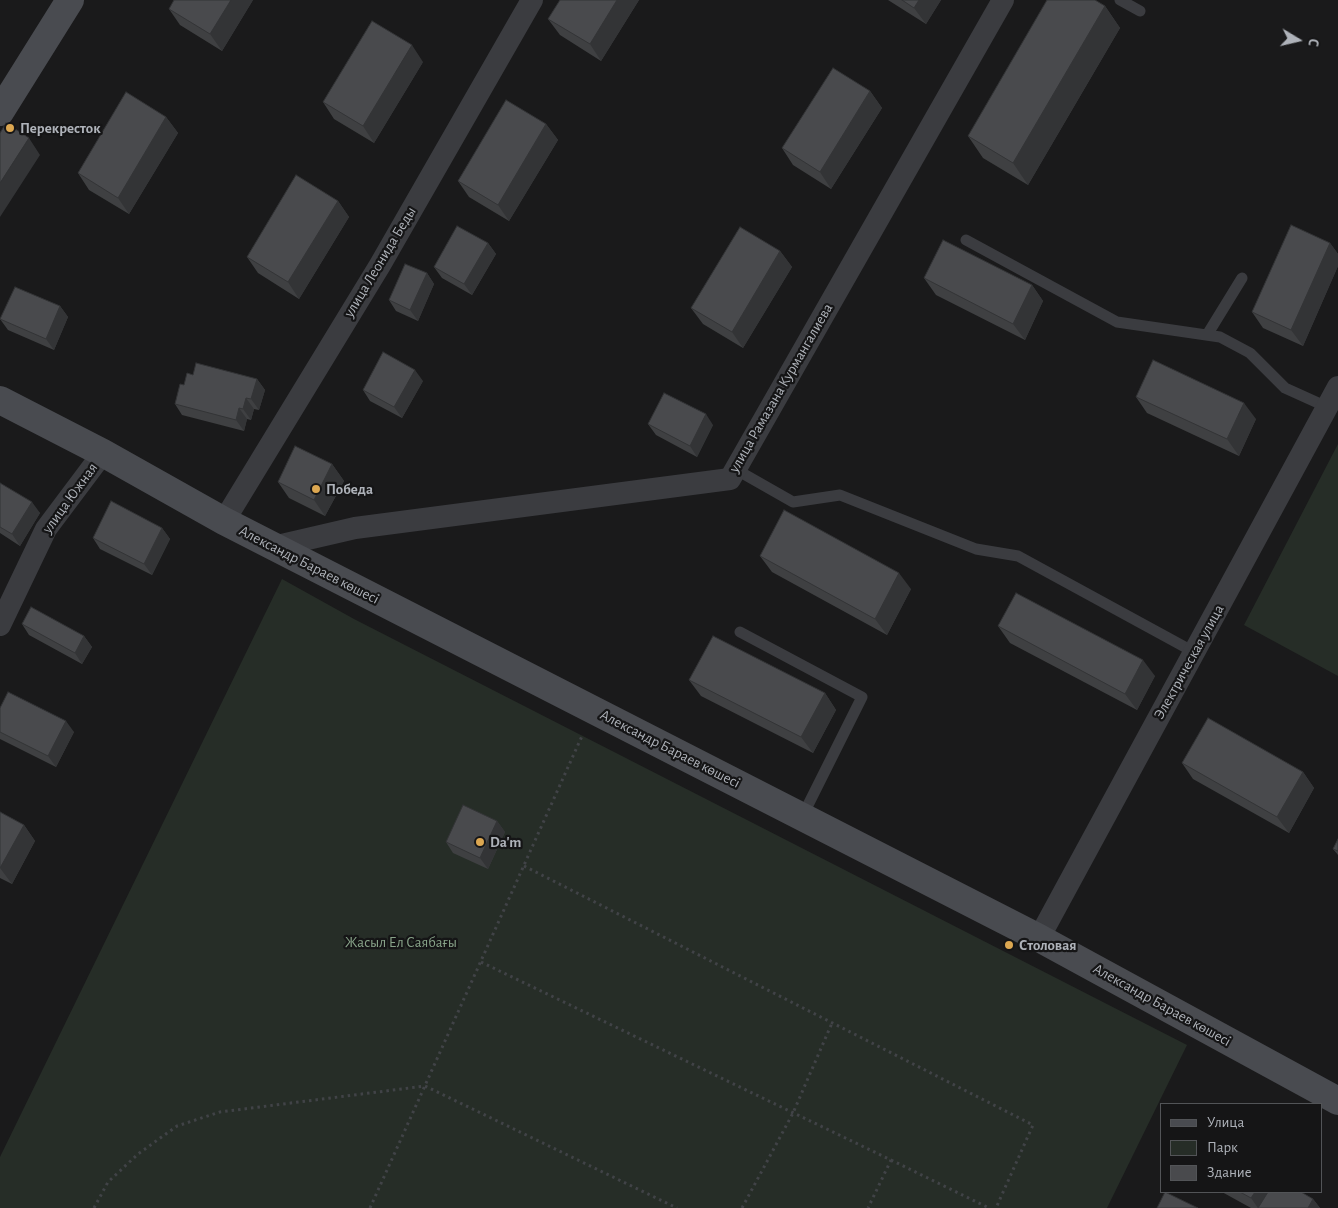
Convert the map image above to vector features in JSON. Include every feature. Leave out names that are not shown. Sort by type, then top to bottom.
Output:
[{"type":"street","points":[[0,112],[70,0]]},
{"type":"street","name":"улица Леонида Беды","points":[[224,522],[380,265],[532,0]]},
{"type":"street","name":"улица Рамазана Курмангалиева","points":[[273,546],[355,528],[730,479],[1003,0]]},
{"type":"street","name":"Электрическая улица","points":[[1039,938],[1338,387]]},
{"type":"street","name":"Александр Бараев көшесі","points":[[0,400],[103,453],[224,522],[1039,938],[1338,1101]]},
{"type":"street","name":"улица Южная","points":[[0,624],[46,530],[103,453]]},
{"type":"lane","points":[[1120,0],[1140,11]]},
{"type":"lane","points":[[966,240],[1117,322],[1220,338],[1250,353],[1284,388],[1327,407]]},
{"type":"lane","points":[[1207,335],[1242,278]]},
{"type":"lane","points":[[735,469],[793,502],[840,495],[976,549],[1018,556],[1194,652]]},
{"type":"lane","points":[[740,632],[862,697],[802,817]]},
{"type":"path","points":[[370,1208],[582,736]]},
{"type":"path","points":[[524,866],[1033,1125],[996,1208]]},
{"type":"path","points":[[481,962],[989,1208]]},
{"type":"path","points":[[742,1208],[793,1113],[832,1023]]},
{"type":"path","points":[[94,1208],[108,1182],[138,1154],[177,1126],[220,1112],[425,1086],[677,1208]]},
{"type":"path","points":[[868,1208],[891,1160]]},
{"type":"green space","points":[[1338,444],[1338,676],[1244,625]]},
{"type":"green space","name":"Жасыл Ел Саябағы","points":[[282,579],[354,619],[1187,1045],[1107,1208],[0,1208],[0,1157]]},
{"type":"building","points":[[174,0],[231,0],[210,34],[169,9]]},
{"type":"building","points":[[560,0],[617,0],[590,44],[548,19]]},
{"type":"building","points":[[902,0],[919,0],[914,8]]},
{"type":"building","points":[[1047,0],[1095,0],[1105,6],[1013,163],[968,136]]},
{"type":"building","points":[[372,21],[412,45],[363,126],[323,102]]},
{"type":"building","points":[[833,68],[870,91],[820,172],[782,148]]},
{"type":"building","points":[[126,92],[166,117],[118,198],[78,173]]},
{"type":"building","points":[[506,100],[546,124],[498,205],[458,181]]},
{"type":"building","points":[[6,123],[29,138],[0,183],[0,133]]},
{"type":"building","points":[[296,175],[338,201],[288,282],[247,257]]},
{"type":"building","points":[[1291,225],[1330,243],[1291,330],[1252,312]]},
{"type":"building","points":[[457,226],[488,243],[464,284],[434,267]]},
{"type":"building","points":[[740,227],[780,251],[732,332],[691,308]]},
{"type":"building","points":[[943,240],[1032,285],[1013,324],[924,278]]},
{"type":"building","points":[[405,264],[427,273],[410,310],[389,300]]},
{"type":"building","points":[[15,287],[60,306],[46,339],[0,319]]},
{"type":"building","points":[[383,352],[415,370],[394,407],[363,390]]},
{"type":"building","points":[[1153,360],[1244,403],[1227,439],[1136,397]]},
{"type":"building","points":[[196,363],[257,379],[251,399],[246,398],[243,409],[239,408],[236,420],[175,404],[180,384],[184,385],[187,373],[193,375]]},
{"type":"building","points":[[664,393],[706,414],[690,446],[648,424]]},
{"type":"building","points":[[295,446],[332,464],[314,500],[278,482]]},
{"type":"building","points":[[0,483],[32,502],[12,534],[0,527]]},
{"type":"building","points":[[111,501],[162,528],[144,564],[93,538]]},
{"type":"building","points":[[784,510],[899,573],[875,619],[760,556]]},
{"type":"building","points":[[1016,593],[1143,660],[1125,694],[998,626]]},
{"type":"building","points":[[31,607],[84,636],[75,653],[22,624]]},
{"type":"building","points":[[713,636],[825,693],[801,737],[689,680]]},
{"type":"building","points":[[8,692],[66,721],[48,756],[0,732],[0,708]]},
{"type":"building","points":[[1208,718],[1303,772],[1277,817],[1182,763]]},
{"type":"building","points":[[463,805],[497,821],[480,858],[446,842]]},
{"type":"building","points":[[0,812],[24,825],[0,868]]},
{"type":"building","points":[[1338,839],[1338,851],[1333,849]]},
{"type":"building","points":[[1164,1193],[1167,1193],[1198,1208],[1157,1208]]},
{"type":"building","points":[[1242,1193],[1254,1193],[1251,1198]]},
{"type":"building","points":[[1267,1193],[1303,1193],[1313,1199],[1308,1208],[1258,1208]]},
{"type":"place","name":"Перекресток","points":[[10,128]]},
{"type":"place","name":"Победа","points":[[316,489]]},
{"type":"place","name":"Da'm","points":[[480,842]]},
{"type":"place","name":"Столовая","points":[[1009,945]]}]
